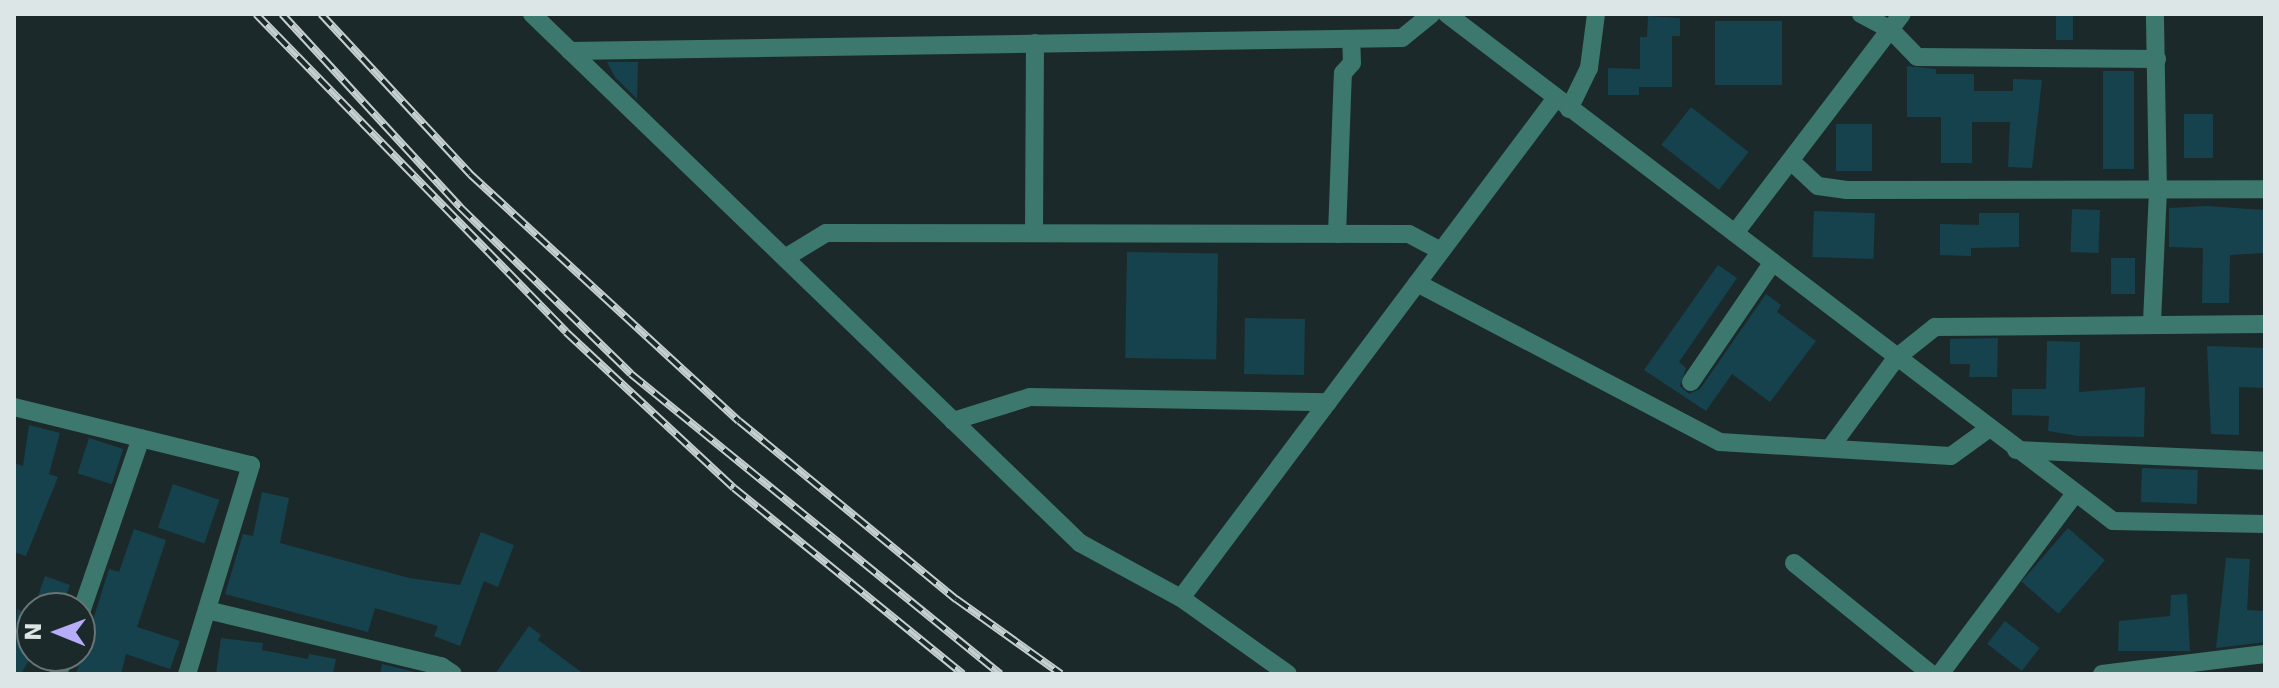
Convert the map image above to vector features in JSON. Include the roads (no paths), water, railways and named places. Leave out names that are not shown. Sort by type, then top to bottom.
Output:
[{"type":"street","points":[[532,14],[1080,543],[1181,598],[1288,674]]},
{"type":"street","points":[[570,51],[1402,38],[1432,14]]},
{"type":"street","points":[[1447,14],[2074,495],[2113,521],[2265,524]]},
{"type":"street","points":[[1181,598],[1441,251],[1589,68],[1596,14]]},
{"type":"street","points":[[1861,14],[1891,30],[1917,57],[2157,59]]},
{"type":"street","points":[[1735,233],[1902,14]]},
{"type":"street","points":[[2152,322],[2158,192],[2155,14]]},
{"type":"street","points":[[1337,234],[1343,73],[1352,63],[1351,39]]},
{"type":"street","points":[[1034,233],[1035,43]]},
{"type":"street","points":[[1792,162],[1818,186],[1847,190],[2158,192],[2265,189]]},
{"type":"street","points":[[785,258],[826,233],[1409,234],[1441,251]]},
{"type":"street","points":[[1691,382],[1773,262]]},
{"type":"street","points":[[1417,283],[1720,442],[1951,456],[1988,429]]},
{"type":"street","points":[[1830,448],[1896,358],[1935,327],[2152,322],[2265,324]]},
{"type":"street","points":[[953,421],[1030,397],[1328,402]]},
{"type":"street","points":[[14,407],[251,465],[187,674]]},
{"type":"street","points":[[88,592],[141,438]]},
{"type":"street","points":[[2016,450],[2265,461]]},
{"type":"street","points":[[1940,674],[2074,495]]},
{"type":"street","points":[[1794,563],[1931,674]]},
{"type":"street","points":[[207,610],[445,671]]},
{"type":"street","points":[[2102,674],[2265,654]]},
{"type":"railway","points":[[256,14],[566,332],[734,488],[963,674]]},
{"type":"railway","points":[[282,14],[460,207],[631,374],[1000,674]]},
{"type":"railway","points":[[321,14],[470,174],[739,421],[956,599],[1061,674]]}]
